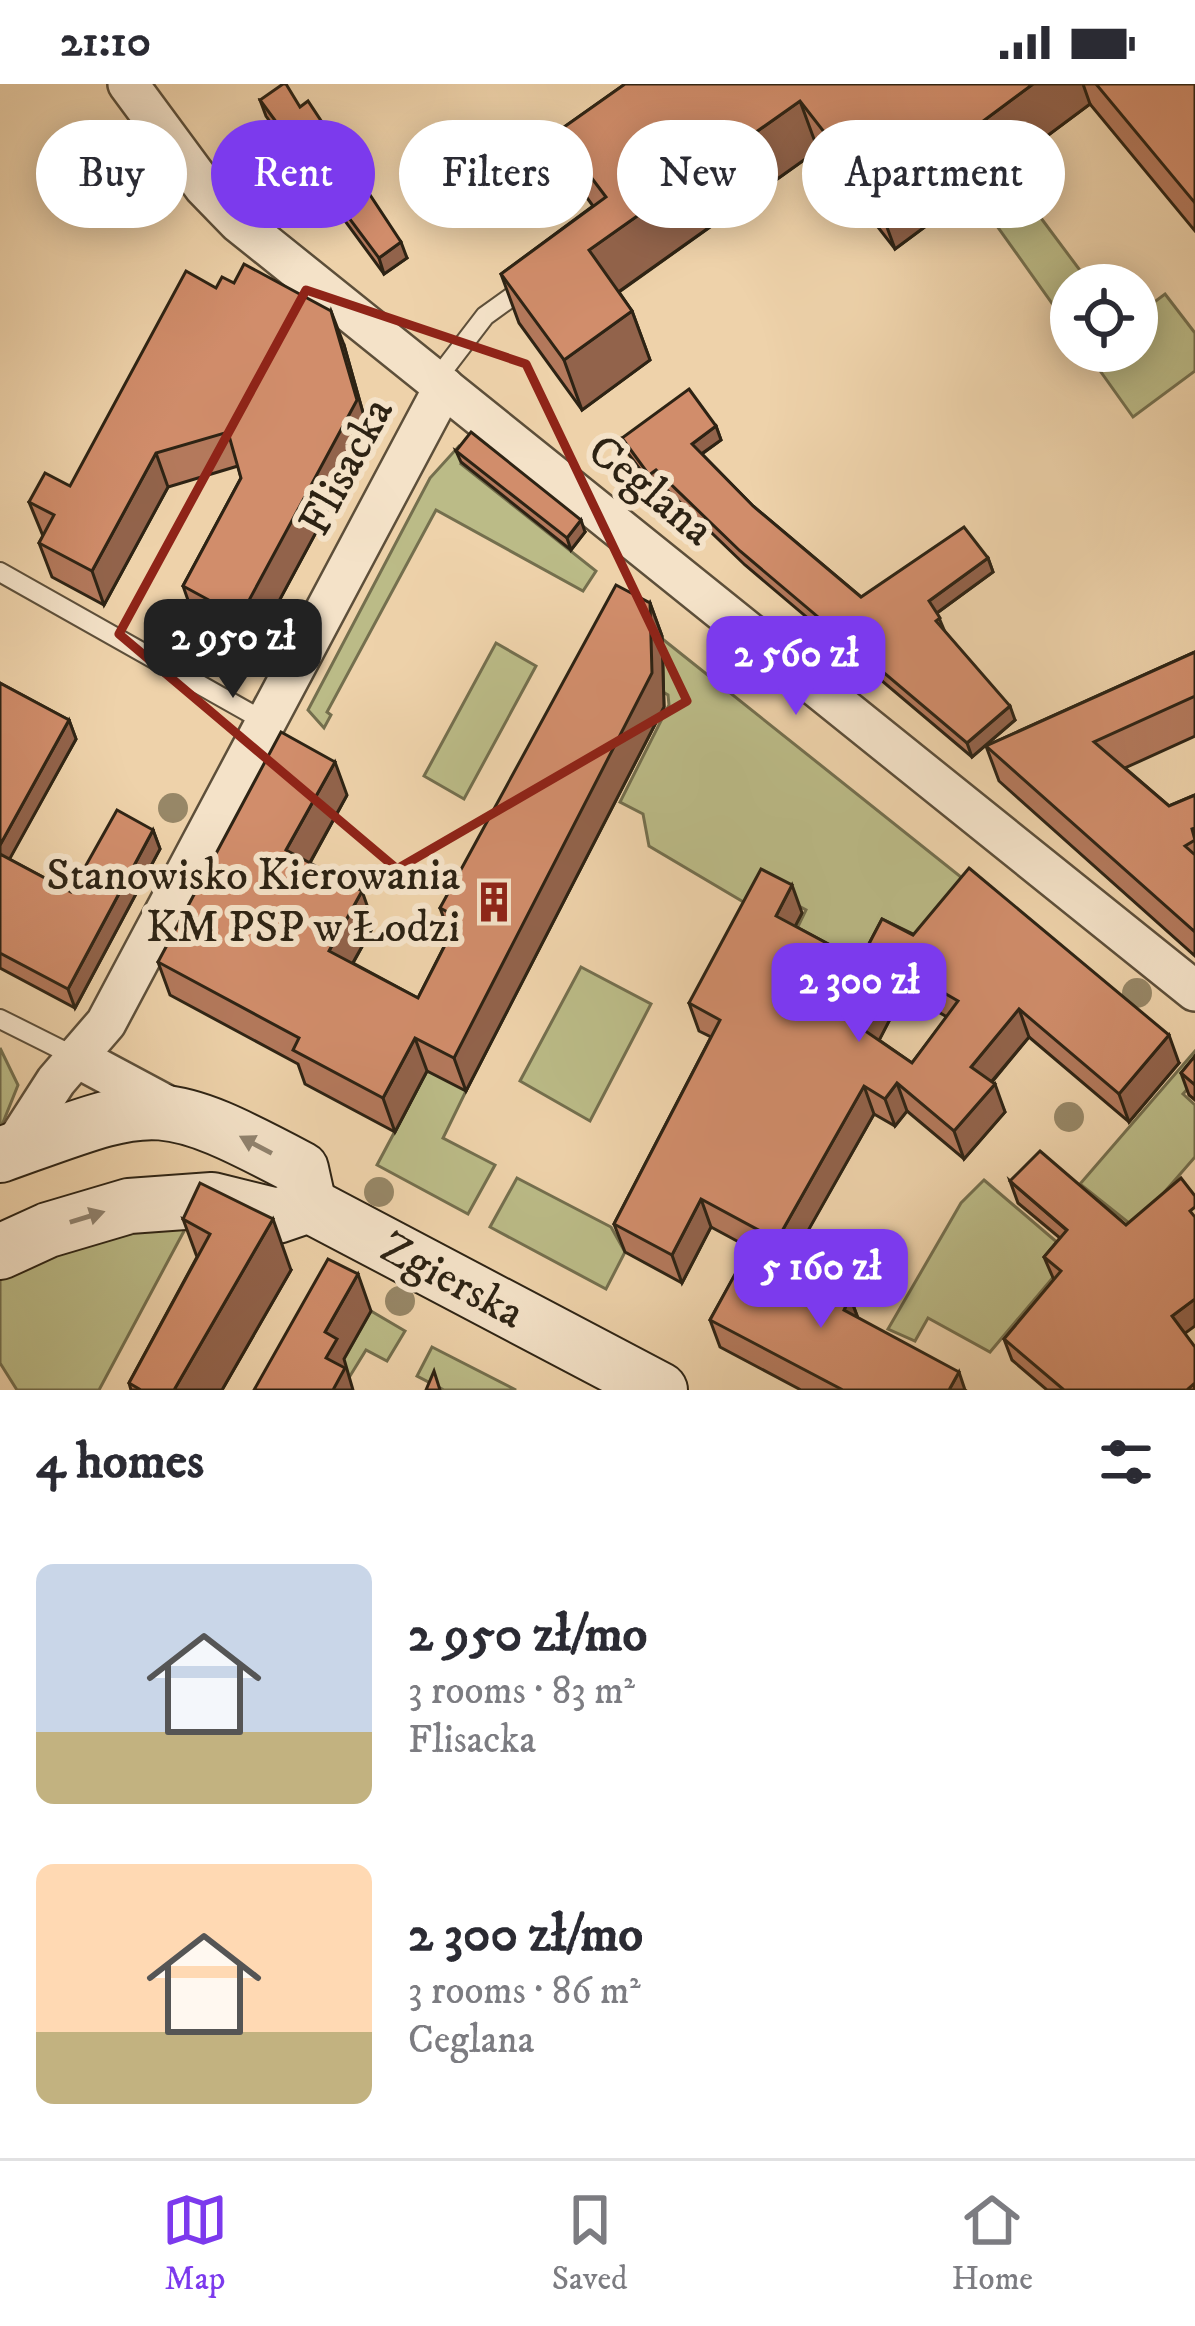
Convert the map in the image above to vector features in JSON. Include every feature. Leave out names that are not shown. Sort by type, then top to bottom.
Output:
[{"type":"street","name":"Ceglana","points":[[128,84],[223,208],[1195,992]]},
{"type":"street","name":"Flisacka","points":[[6,1153],[106,1023],[440,384]]},
{"type":"street","points":[[0,1252],[85,1216],[178,1199],[226,1203],[269,1216],[309,1205],[301,1169],[76,1057]]},
{"type":"street","points":[[6,1153],[119,1112],[175,1110]]},
{"type":"street","points":[[175,1110],[178,1199]]},
{"type":"street","name":"Zgierska","points":[[309,1205],[659,1390]]},
{"type":"lane","points":[[440,384],[485,316],[551,268]]},
{"type":"lane","points":[[0,572],[264,721]]},
{"type":"lane","points":[[0,1019],[76,1057]]},
{"type":"highlighted area","points":[[306,290],[526,364],[687,701],[397,869],[119,634]]},
{"type":"green space","points":[[998,228],[1048,228],[1075,264],[1050,264],[1050,300]]},
{"type":"green space","points":[[1165,294],[1195,333],[1195,371],[1133,417],[1101,372],[1158,372],[1158,299]]},
{"type":"green space","points":[[459,446],[472,448],[461,464],[596,571],[583,591],[436,510],[327,712],[331,715],[324,728],[308,710],[430,478]]},
{"type":"green space","points":[[655,633],[976,889],[873,973],[790,943],[806,910],[771,891],[757,910],[649,846],[643,814],[620,802],[669,705],[668,695],[634,675]]},
{"type":"green space","points":[[496,643],[536,666],[464,799],[424,776]]},
{"type":"green space","points":[[581,967],[651,1004],[590,1121],[520,1081]]},
{"type":"green space","points":[[0,1048],[18,1085],[0,1130]]},
{"type":"green space","points":[[1195,1051],[1195,1081],[1183,1094],[1195,1105],[1195,1157],[1134,1227],[1080,1184]]},
{"type":"green space","points":[[427,1071],[467,1089],[443,1138],[495,1165],[468,1214],[377,1165]]},
{"type":"green space","points":[[517,1178],[611,1227],[625,1252],[606,1289],[490,1227]]},
{"type":"green space","points":[[984,1180],[1072,1255],[990,1352],[928,1318],[915,1341],[888,1329],[961,1203]]},
{"type":"green space","points":[[191,1218],[99,1390],[17,1390],[0,1363],[0,1271],[44,1251]]},
{"type":"green space","points":[[371,1311],[405,1331],[387,1361],[366,1350],[350,1376],[338,1369]]},
{"type":"green space","points":[[432,1347],[516,1390],[444,1390],[417,1376]]},
{"type":"building","points":[[286,84],[300,107],[308,101],[321,120],[275,120],[260,100]]},
{"type":"building","points":[[625,84],[1033,84],[985,120],[815,120],[800,101],[773,120],[617,120],[620,228],[589,250],[632,311],[564,360],[501,274],[564,228],[593,228],[593,207],[606,197],[593,180],[593,120],[574,120]]},
{"type":"building","points":[[1096,84],[1195,84],[1195,203]]},
{"type":"building","points":[[375,203],[401,242],[379,258],[357,228],[375,228]]},
{"type":"building","points":[[244,264],[331,311],[357,400],[240,617],[183,586],[241,478],[228,432],[156,453],[92,571],[39,543],[54,515],[29,502],[45,473],[70,486],[186,271],[216,288],[222,277],[234,283]]},
{"type":"building","points":[[689,389],[716,426],[692,444],[753,506],[861,597],[964,527],[988,558],[929,601],[940,618],[936,621],[1010,706],[967,743],[740,551],[656,470],[649,475],[622,438]]},
{"type":"building","points":[[471,432],[581,520],[567,538],[456,451]]},
{"type":"building","points":[[616,585],[650,603],[652,673],[454,1058],[415,1038],[383,1098],[293,1050],[299,1038],[158,962],[281,732],[335,762],[286,850],[362,891],[329,951],[418,998],[459,918],[440,908]]},
{"type":"building","points":[[1195,652],[1195,696],[1094,742],[1169,806],[1195,795],[1195,840],[1185,846],[1195,855],[1195,932],[986,746]]},
{"type":"building","points":[[0,683],[69,720],[0,845]]},
{"type":"building","points":[[117,810],[153,830],[68,989],[0,953],[0,854],[71,892]]},
{"type":"building","points":[[969,868],[1169,1035],[1119,1094],[1019,1009],[971,1067],[995,1084],[954,1131],[897,1083],[885,1099],[864,1086],[777,1240],[701,1199],[672,1255],[614,1224],[720,1020],[689,1003],[761,869],[792,885],[776,916],[860,961],[882,919],[913,935]],"holes":[[[894,964],[958,1001],[912,1063],[861,1028]]]},
{"type":"building","points":[[1195,1056],[1195,1085],[1181,1073]]},
{"type":"building","points":[[1040,1151],[1126,1225],[1181,1178],[1195,1196],[1190,1211],[1195,1217],[1195,1299],[1172,1316],[1195,1347],[1195,1383],[1187,1390],[1064,1390],[1004,1339],[1061,1271],[1044,1257],[1067,1230],[1010,1181]]},
{"type":"building","points":[[200,1183],[273,1219],[174,1390],[141,1390],[129,1383],[210,1234],[183,1219]]},
{"type":"building","points":[[751,1245],[850,1297],[844,1310],[959,1372],[949,1390],[843,1390],[710,1320]]},
{"type":"building","points":[[328,1259],[358,1274],[325,1332],[337,1339],[326,1358],[345,1368],[333,1390],[254,1390]]},
{"type":"building","points":[[434,1371],[440,1390],[426,1390]]},
{"type":"place","name":"Stanowisko Kierowania KM PSP w Łodzi","points":[[494,902]]}]
